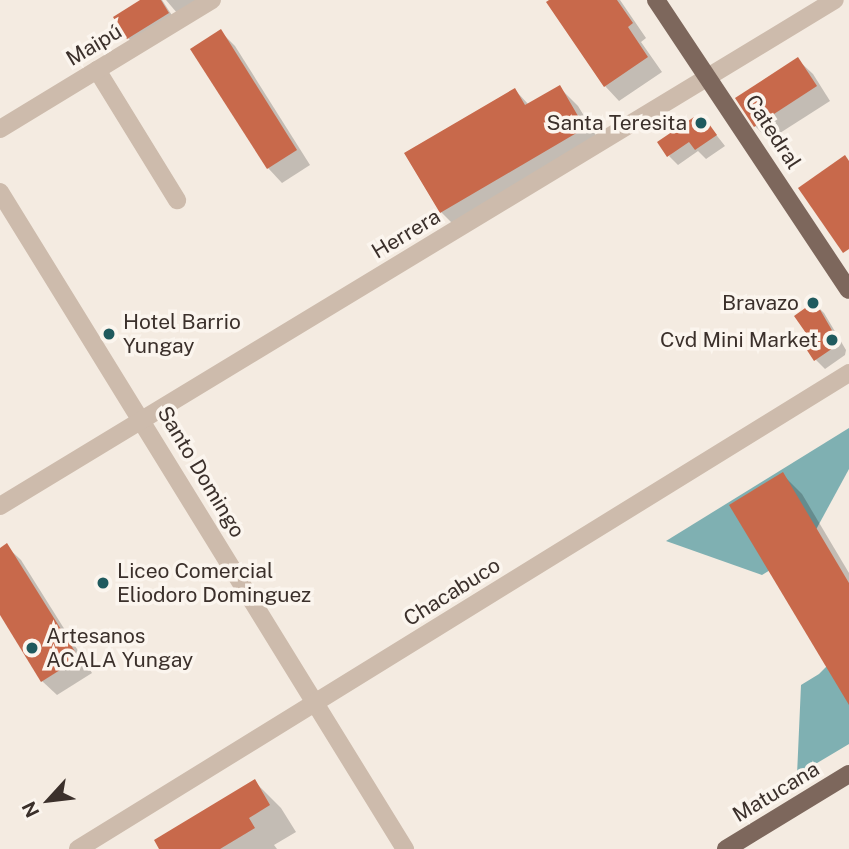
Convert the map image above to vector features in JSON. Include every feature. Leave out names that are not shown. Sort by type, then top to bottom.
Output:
[{"type":"main road","name":"Catedral","points":[[656,0],[849,290]]},
{"type":"main road","name":"Matucana","points":[[726,849],[849,774]]},
{"type":"street","name":"Maipú","points":[[0,129],[212,0]]},
{"type":"street","name":"Herrera","points":[[0,506],[835,0]]},
{"type":"street","points":[[97,70],[177,200]]},
{"type":"street","name":"Santo Domingo","points":[[0,192],[405,849]]},
{"type":"street","name":"Chacabuco","points":[[78,849],[849,373]]},
{"type":"water","points":[[849,428],[849,469],[806,548],[762,575],[666,541]]},
{"type":"water","points":[[849,644],[849,744],[797,775],[801,685],[819,674]]},
{"type":"building","points":[[140,0],[161,0],[169,13],[127,39],[113,17]]},
{"type":"building","points":[[617,0],[633,23],[628,27],[648,57],[604,87],[546,2]]},
{"type":"building","points":[[221,29],[297,150],[267,169],[190,49]]},
{"type":"building","points":[[798,57],[817,86],[754,127],[735,98]]},
{"type":"building","points":[[560,85],[585,128],[440,213],[404,153],[515,88],[525,105]]},
{"type":"building","points":[[694,117],[704,117],[717,135],[695,150],[689,142],[667,157],[657,142]]},
{"type":"building","points":[[845,155],[849,161],[849,249],[843,253],[798,188]]},
{"type":"building","points":[[815,301],[837,339],[836,346],[814,361],[801,341],[808,336],[794,316]]},
{"type":"building","points":[[783,472],[849,583],[849,705],[729,505]]},
{"type":"building","points":[[7,543],[79,658],[41,682],[0,615],[0,548]]},
{"type":"building","points":[[255,779],[270,805],[249,818],[255,828],[220,849],[159,849],[154,840]]},
{"type":"place","name":"Santa Teresita","points":[[701,123]]},
{"type":"place","name":"Bravazo","points":[[813,303]]},
{"type":"place","name":"Hotel Barrio Yungay","points":[[109,334]]},
{"type":"place","name":"Cvd Mini Market","points":[[832,340]]},
{"type":"place","name":"Liceo Comercial Eliodoro Dominguez","points":[[103,583]]},
{"type":"place","name":"Artesanos ACALA Yungay","points":[[32,648]]}]
